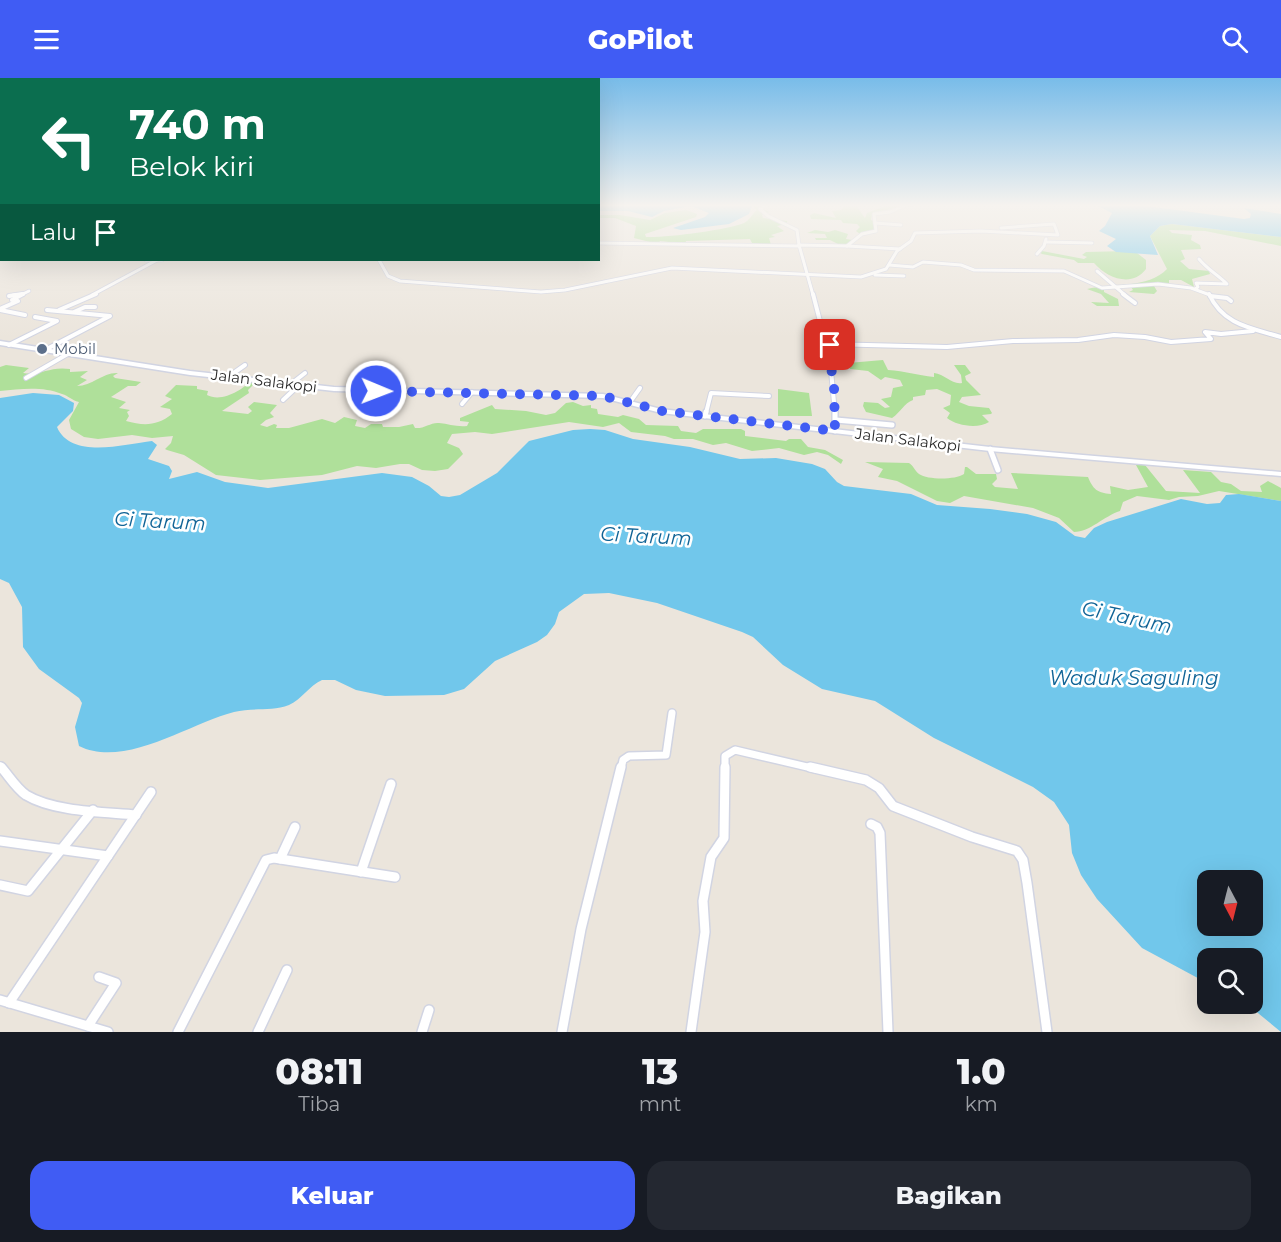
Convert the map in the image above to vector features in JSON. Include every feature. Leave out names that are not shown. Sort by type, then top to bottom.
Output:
[{"type":"street","points":[[800,250],[831,363],[835,431]]},
{"type":"street","points":[[873,275],[889,265],[900,250]]},
{"type":"street","points":[[1037,254],[1040,250]]},
{"type":"street","points":[[1195,289],[1198,287],[1196,283],[1227,284],[1214,271],[1206,268],[1199,259]]},
{"type":"street","points":[[58,310],[109,288],[156,261]]},
{"type":"street","points":[[380,261],[387,276],[400,281],[541,292],[565,290],[672,268],[849,277],[886,273],[904,276]]},
{"type":"street","points":[[889,265],[912,267],[923,262],[959,265],[974,270],[1006,268],[1065,271],[1073,276],[1086,279],[1097,287],[1151,284],[1195,289],[1210,296],[1226,297],[1231,301]]},
{"type":"street","points":[[1044,270],[1047,267],[1072,269]]},
{"type":"street","points":[[1097,271],[1135,303]]},
{"type":"street","points":[[0,310],[18,301],[12,300],[29,291]]},
{"type":"street","points":[[9,296],[24,294]]},
{"type":"street","points":[[1210,296],[1213,304],[1222,314],[1253,331],[1281,337]]},
{"type":"street","points":[[74,313],[85,307],[94,307]]},
{"type":"street","points":[[0,310],[25,315]]},
{"type":"street","points":[[44,351],[111,316],[46,310]]},
{"type":"street","points":[[9,345],[57,321],[34,317]]},
{"type":"street","points":[[827,344],[947,347],[1013,341],[1078,340],[1103,336],[1149,338],[1159,342],[1200,341],[1211,339],[1205,332],[1221,334],[1253,331]]},
{"type":"street","name":"Jalan Salakopi","points":[[0,343],[66,355],[342,390],[603,396],[656,411],[990,449],[1281,474]]},
{"type":"street","points":[[26,378],[66,355]]},
{"type":"street","points":[[228,377],[245,365]]},
{"type":"street","points":[[283,400],[304,373]]},
{"type":"street","points":[[630,402],[640,388]]},
{"type":"street","points":[[462,404],[472,392]]},
{"type":"street","points":[[705,416],[711,393],[769,396]]},
{"type":"street","points":[[836,420],[892,425]]},
{"type":"street","points":[[990,449],[998,470]]},
{"type":"street","points":[[562,1032],[586,906],[623,760],[629,756],[666,755],[672,713]]},
{"type":"street","points":[[691,1032],[705,932],[703,901],[711,857],[724,838],[725,756],[735,750],[866,780],[879,788],[893,806],[972,837],[1017,851],[1023,860],[1027,883],[1047,1032]]},
{"type":"street","points":[[0,766],[28,796],[53,804],[136,815]]},
{"type":"street","points":[[361,872],[392,784]]},
{"type":"street","points":[[108,1032],[4,1001],[151,792]]},
{"type":"street","points":[[0,885],[28,891],[93,810]]},
{"type":"street","points":[[871,824],[877,827],[880,833],[888,1032]]},
{"type":"street","points":[[280,859],[295,827]]},
{"type":"street","points":[[0,841],[108,856]]},
{"type":"street","points":[[178,1032],[264,863],[269,858],[396,877]]},
{"type":"street","points":[[258,1032],[287,970]]},
{"type":"street","points":[[88,1026],[116,983],[99,977]]},
{"type":"street","points":[[422,1032],[429,1010]]},
{"type":"green space","points":[[1157,250],[1191,250],[1181,250],[1185,259],[1180,261],[1189,269],[1209,271],[1210,274],[1192,279],[1194,287],[1181,280],[1169,280],[1169,284],[1154,286],[1157,291],[1154,294],[1129,292],[1133,290],[1131,287],[1104,289],[1104,292],[1118,299],[1119,306],[1097,306],[1091,302],[1109,303],[1101,294],[1087,289],[1140,283],[1150,280],[1167,269]]},
{"type":"green space","points":[[1128,251],[1137,253],[1146,260],[1146,269],[1134,278],[1120,279],[1106,273],[1094,263],[1078,263],[1074,260],[1039,252],[1084,259],[1087,257],[1082,255],[1086,252]]},
{"type":"green space","points":[[883,360],[888,370],[934,377],[934,373],[958,383],[962,383],[961,375],[954,365],[965,365],[971,373],[965,376],[966,380],[981,395],[962,397],[959,402],[969,406],[989,408],[991,414],[982,415],[989,422],[974,426],[951,421],[947,418],[950,413],[943,408],[950,405],[951,395],[937,389],[926,390],[925,395],[913,397],[913,400],[892,418],[866,412],[864,402],[878,403],[885,408],[890,407],[881,399],[891,397],[893,388],[903,386],[900,380],[885,377],[881,380],[868,371],[850,369],[848,363]]},
{"type":"green space","points":[[6,365],[29,368],[23,373],[29,374],[63,368],[70,369],[70,372],[88,371],[80,377],[87,380],[77,386],[88,384],[113,373],[118,373],[113,376],[115,378],[141,382],[136,386],[128,386],[111,397],[126,402],[119,408],[130,410],[127,412],[129,416],[126,421],[139,424],[156,423],[172,414],[170,409],[160,407],[172,399],[165,396],[176,385],[197,386],[197,389],[208,391],[207,395],[219,397],[238,391],[250,381],[255,383],[248,390],[249,393],[222,411],[248,414],[252,411],[248,407],[254,402],[277,405],[270,413],[274,417],[260,425],[267,427],[274,424],[277,425],[276,428],[289,428],[322,419],[335,423],[344,417],[357,420],[355,426],[365,428],[371,424],[399,427],[413,424],[415,428],[436,423],[467,426],[469,422],[460,421],[460,418],[492,405],[495,409],[546,415],[555,413],[566,403],[573,402],[583,406],[591,405],[591,408],[597,409],[598,414],[618,417],[623,415],[639,419],[646,425],[678,426],[681,431],[696,433],[703,429],[741,429],[745,431],[745,436],[786,441],[801,439],[808,447],[825,450],[843,460],[841,464],[828,455],[817,452],[804,455],[779,448],[752,451],[726,443],[713,445],[693,439],[674,439],[631,432],[619,423],[603,427],[569,422],[492,434],[475,432],[452,434],[447,443],[459,448],[463,454],[448,469],[422,470],[409,464],[376,468],[357,466],[322,475],[260,480],[216,475],[184,455],[165,449],[171,443],[173,436],[152,438],[132,435],[98,439],[84,437],[71,429],[69,420],[79,402],[55,391],[31,389],[0,391],[0,367]]},
{"type":"green space","points":[[778,389],[809,393],[812,416],[778,416]]},
{"type":"green space","points":[[865,462],[909,463],[919,474],[935,478],[960,476],[964,474],[965,467],[967,467],[976,474],[996,474],[997,479],[992,484],[995,487],[1018,489],[1011,473],[1088,477],[1096,490],[1111,494],[1110,486],[1128,490],[1148,487],[1136,465],[1145,465],[1166,491],[1200,493],[1183,470],[1211,472],[1221,482],[1231,484],[1241,491],[1262,492],[1260,486],[1268,481],[1281,488],[1281,501],[1219,491],[1169,500],[1137,496],[1123,502],[1120,511],[1091,527],[1074,532],[1059,518],[1033,508],[964,496],[950,503],[937,501],[897,481],[878,477],[883,469]]},
{"type":"water","points":[[1112,250],[1156,250],[1158,255],[1116,252]]},
{"type":"water","name":"Waduk Saguling","points":[[33,393],[59,395],[74,403],[73,411],[57,427],[64,437],[74,444],[100,448],[152,441],[157,445],[148,459],[169,466],[172,471],[169,479],[197,472],[225,482],[268,488],[382,473],[412,477],[441,496],[460,495],[497,473],[529,441],[573,430],[590,429],[605,430],[633,439],[690,447],[740,459],[776,458],[812,464],[825,469],[844,486],[911,494],[937,505],[1027,514],[1056,522],[1075,536],[1085,538],[1094,528],[1107,522],[1181,499],[1207,504],[1220,503],[1226,495],[1239,494],[1281,501],[1281,1032],[1259,1014],[1263,1014],[1263,948],[1197,948],[1197,978],[1142,948],[1097,899],[1081,875],[1072,853],[1069,825],[1054,802],[1033,787],[934,738],[875,701],[822,689],[783,665],[753,637],[742,632],[657,603],[609,593],[584,594],[559,612],[555,624],[547,635],[495,661],[464,689],[444,695],[385,696],[356,690],[335,680],[322,680],[289,705],[234,712],[137,748],[116,752],[97,752],[79,746],[75,727],[82,703],[79,698],[39,669],[23,647],[22,607],[9,583],[0,579],[0,398]]},
{"type":"place","name":"Mobil","points":[[42,349]]},
{"type":"route","points":[[376,391],[603,396],[662,411],[835,431],[834,385],[827,344],[830,345]]},
{"type":"water label","name":"Ci Tarum","points":[[160,521]]},
{"type":"water label","name":"Ci Tarum","points":[[646,536]]},
{"type":"water label","name":"Ci Tarum","points":[[1127,617]]}]
